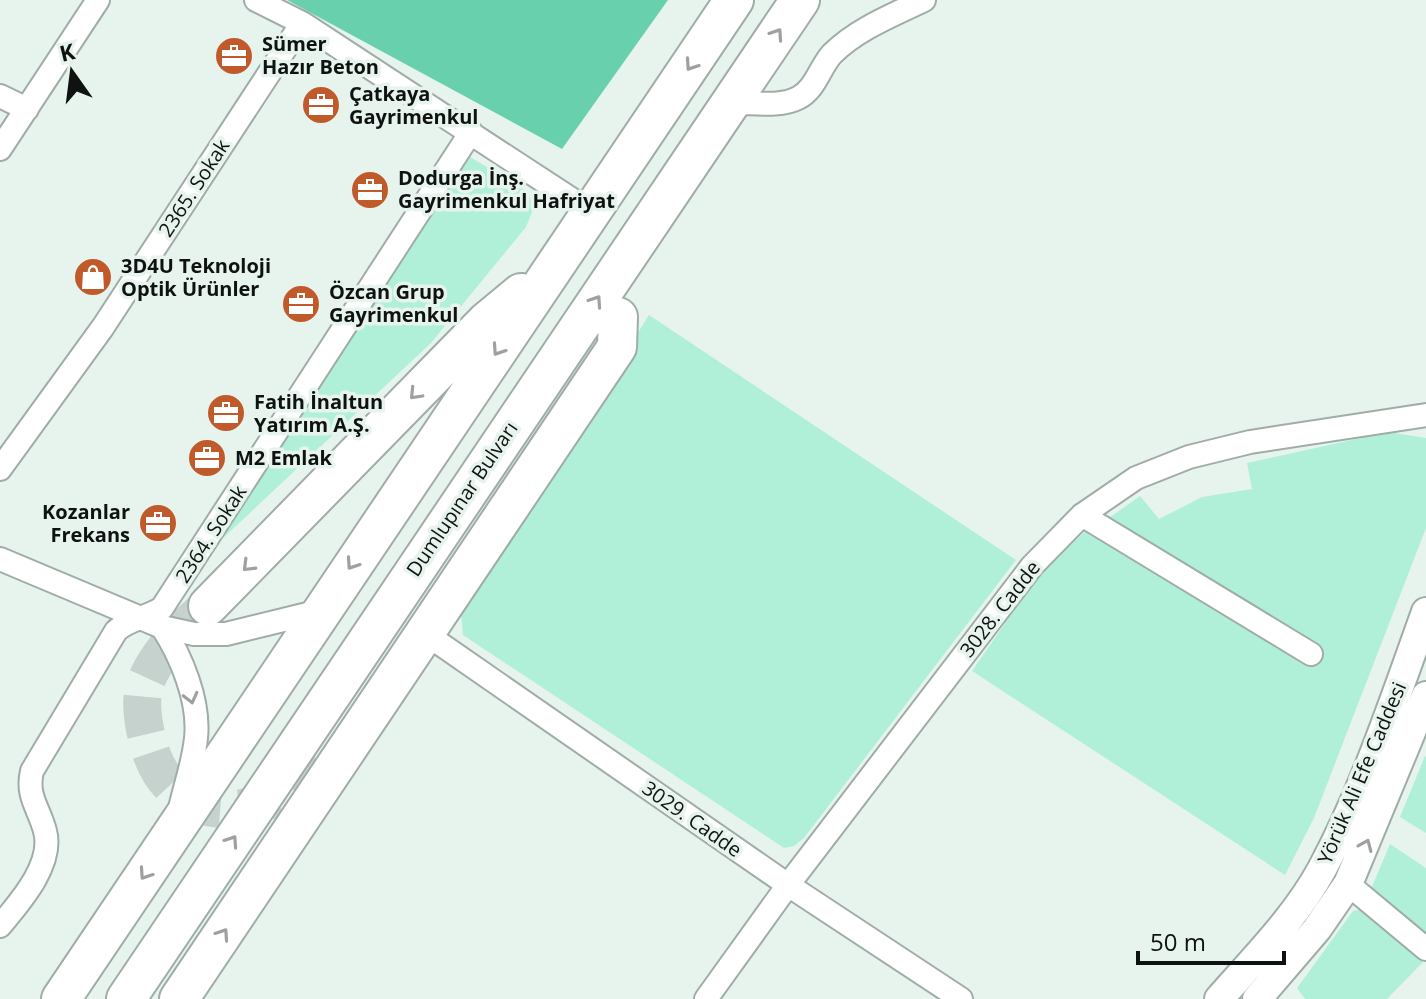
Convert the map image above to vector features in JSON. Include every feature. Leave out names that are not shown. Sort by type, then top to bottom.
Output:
[{"type":"highway","points":[[61,999],[734,0]]},
{"type":"highway","name":"Dumlupınar Bulvarı","points":[[126,999],[800,0]]},
{"type":"highway","points":[[320,763],[470,531],[618,317],[719,138],[726,108]]},
{"type":"highway","points":[[208,606],[486,322],[555,266]]},
{"type":"highway","points":[[179,999],[617,347],[618,317]]},
{"type":"street","points":[[0,149],[98,0]]},
{"type":"street","points":[[256,0],[302,23],[591,212]]},
{"type":"street","points":[[726,108],[799,98],[810,89],[827,61],[849,39],[924,0]]},
{"type":"street","name":"2365. Sokak","points":[[0,469],[103,327],[302,23]]},
{"type":"street","points":[[0,96],[27,109]]},
{"type":"street","name":"2364. Sokak","points":[[0,926],[25,895],[47,850],[45,830],[28,788],[32,771],[116,631],[125,622],[153,623],[471,132]]},
{"type":"street","name":"3028. Cadde","points":[[706,999],[788,885],[1032,566],[1082,515],[1136,478],[1189,457],[1250,442],[1426,415]]},
{"type":"street","points":[[1082,515],[1311,654]]},
{"type":"street","points":[[0,559],[153,623],[194,634],[226,634],[320,611]]},
{"type":"street","name":"Yörük Ali Efe Caddesi","points":[[1219,999],[1287,920],[1321,870],[1395,696],[1426,612]]},
{"type":"street","points":[[153,623],[183,665],[196,721],[196,738],[177,826]]},
{"type":"street","name":"3029. Cadde","points":[[426,634],[788,885],[961,999]]},
{"type":"street","name":"Yörük Ali Efe Caddesi","points":[[1257,999],[1317,929],[1348,884],[1426,696]]},
{"type":"street","points":[[1321,870],[1348,884],[1426,949]]},
{"type":"green space","points":[[287,0],[668,0],[562,149]]},
{"type":"green space","points":[[467,155],[528,192],[533,209],[526,227],[431,343],[204,556]]},
{"type":"green space","points":[[649,315],[1016,560],[804,838],[794,846],[784,848],[463,635],[461,615]]},
{"type":"green space","points":[[1388,432],[1426,438],[1426,528],[1314,818],[1285,875],[972,671],[1039,574],[1088,529],[1315,665],[1323,652],[1106,520],[1140,496],[1159,519],[1202,497],[1252,489],[1247,463]]},
{"type":"green space","points":[[1426,757],[1426,833],[1400,817]]},
{"type":"green space","points":[[1390,844],[1426,868],[1426,938],[1371,889]]},
{"type":"green space","points":[[1365,908],[1425,960],[1387,999],[1305,999],[1297,988],[1353,911]]},
{"type":"tunnel","points":[[208,606],[165,649],[144,688],[142,712],[146,735],[156,764],[168,782],[182,796],[200,805],[239,809],[261,804],[282,794],[320,763]]},
{"type":"place","name":"Sümer Hazır Beton","points":[[234,56]]},
{"type":"place","name":"Çatkaya Gayrimenkul","points":[[321,105]]},
{"type":"place","name":"Dodurga İnş. Gayrimenkul Hafriyat","points":[[370,190]]},
{"type":"place","name":"3D4U Teknoloji Optik Ürünler","points":[[93,277]]},
{"type":"place","name":"Özcan Grup Gayrimenkul","points":[[301,304]]},
{"type":"place","name":"Fatih İnaltun Yatırım A.Ş.","points":[[226,413]]},
{"type":"place","name":"M2 Emlak","points":[[207,458]]},
{"type":"place","name":"Kozanlar Frekans","points":[[158,523]]}]
